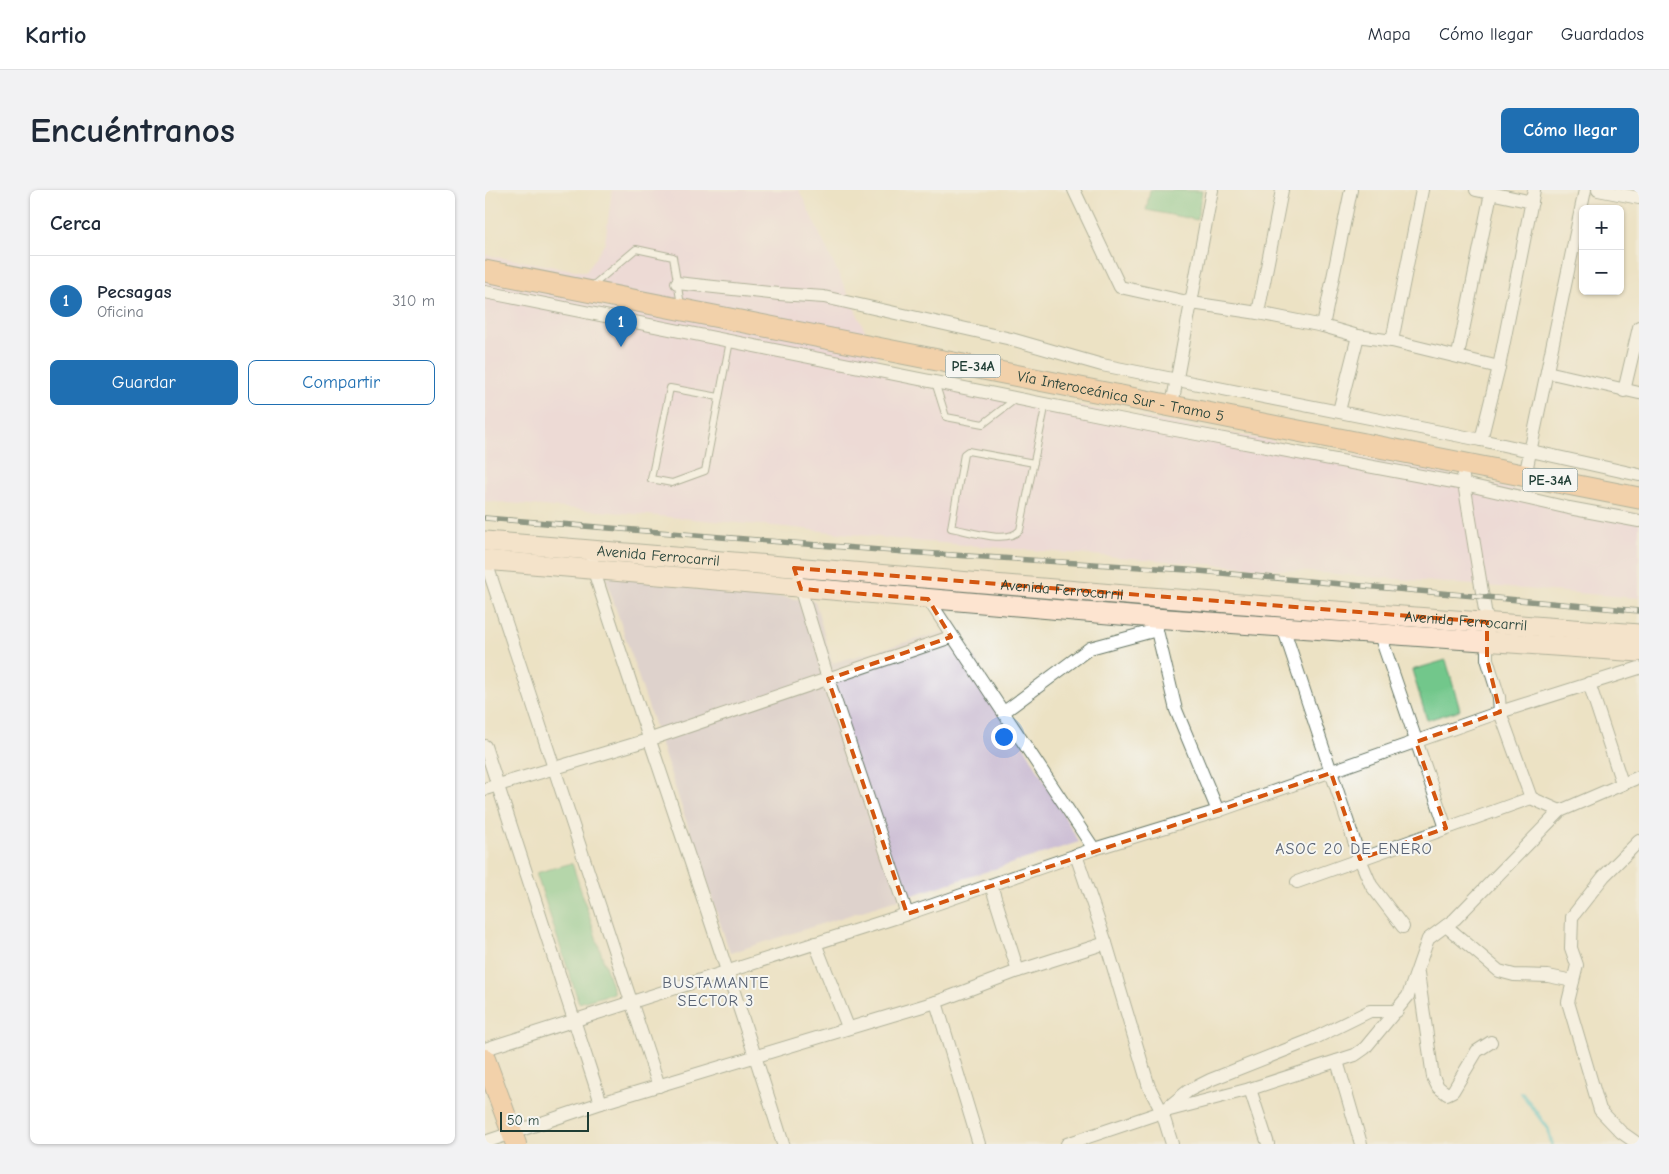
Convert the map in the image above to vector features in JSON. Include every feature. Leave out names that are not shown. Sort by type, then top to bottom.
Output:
[{"type":"highway","name":"Vía Interoceánica Sur - Tramo 5","points":[[488,274],[681,308],[1172,405],[1462,473],[1525,476],[1639,498]]},
{"type":"main road","name":"Avenida Ferrocarril","points":[[485,541],[794,568],[1639,634]]},
{"type":"main road","name":"Avenida Ferrocarril","points":[[485,560],[593,568],[801,589],[928,599],[1155,624],[1283,627],[1639,652]]},
{"type":"main road","points":[[485,1059],[503,1140]]},
{"type":"main road","points":[[485,1093],[503,1140]]},
{"type":"street","points":[[1074,190],[1120,287],[1192,303],[1258,313],[1323,326],[1358,336],[1458,355],[1499,367]]},
{"type":"street","points":[[1172,405],[1212,190]]},
{"type":"street","points":[[1258,313],[1282,190]]},
{"type":"street","points":[[1323,326],[1351,190]]},
{"type":"street","points":[[1392,341],[1422,190]]},
{"type":"street","points":[[1477,190],[1533,196],[1499,367],[1481,440]]},
{"type":"street","points":[[1525,476],[1585,190]]},
{"type":"street","points":[[1598,190],[1639,198]]},
{"type":"street","points":[[1458,355],[1491,193]]},
{"type":"street","points":[[677,283],[824,297],[1011,339],[1102,365],[1176,378],[1481,440],[1639,475]]},
{"type":"street","points":[[485,292],[1018,398],[1462,473],[1569,508],[1639,521]]},
{"type":"street","points":[[1625,391],[1639,327]]},
{"type":"street","points":[[1339,411],[1358,336]]},
{"type":"street","points":[[1547,372],[1639,393]]},
{"type":"street","points":[[1462,473],[1487,622],[1487,659],[1499,698],[1501,712],[1531,798]]},
{"type":"street","points":[[590,549],[593,568],[648,740],[728,972],[783,1144]]},
{"type":"street","points":[[485,560],[659,1086]]},
{"type":"street","points":[[794,568],[828,679],[907,914]]},
{"type":"street","points":[[928,599],[951,637],[1004,712],[1093,849]]},
{"type":"street","points":[[1004,712],[1090,648],[1155,624],[1176,710],[1218,811]]},
{"type":"street","points":[[1283,627],[1360,859],[1371,885],[1403,927]]},
{"type":"street","points":[[1379,635],[1445,828]]},
{"type":"street","points":[[485,789],[648,740],[951,637]]},
{"type":"street","points":[[485,1048],[907,914],[1093,849],[1218,811],[1501,712],[1639,668]]},
{"type":"street","points":[[1589,683],[1622,784]]},
{"type":"street","points":[[485,746],[601,1103]]},
{"type":"street","points":[[1067,1144],[1162,1112],[1251,1089],[1337,1061],[1365,1048],[1408,996],[1428,939],[1446,926],[1560,811],[1639,777]]},
{"type":"street","points":[[1297,882],[1531,798],[1560,811]]},
{"type":"street","points":[[1638,1144],[1610,1122],[1600,1110],[1594,1096],[1568,1002],[1577,965],[1571,948],[1572,917],[1605,876],[1639,841]]},
{"type":"street","points":[[1076,855],[1106,943],[1149,1087],[1162,1112],[1172,1144]]},
{"type":"street","points":[[991,885],[1018,972]]},
{"type":"street","points":[[1446,926],[1499,971],[1514,975],[1548,976],[1573,981]]},
{"type":"street","points":[[815,943],[848,1027]]},
{"type":"street","points":[[503,1140],[601,1103],[936,1002],[1106,943]]},
{"type":"street","points":[[1418,970],[1433,1077],[1442,1092],[1447,1094],[1453,1091],[1477,1052],[1491,1042]]},
{"type":"street","points":[[936,1002],[979,1144]]},
{"type":"street","points":[[1162,1112],[1188,1091],[1210,1080],[1311,1040],[1370,1011],[1397,1011]]},
{"type":"street","points":[[1337,1061],[1361,1144]]},
{"type":"street","points":[[1251,1089],[1268,1144]]},
{"type":"lane","points":[[587,291],[636,249],[673,257],[681,308]]},
{"type":"lane","points":[[719,397],[670,388],[651,479],[672,483],[705,471],[730,341]]},
{"type":"lane","points":[[935,382],[945,416],[983,424],[1018,398]]},
{"type":"lane","points":[[1034,463],[968,451],[964,454],[951,528],[1005,538],[1016,535],[1020,530],[1034,463],[1046,403]]},
{"type":"highlighted area","points":[[794,568],[1487,622],[1487,659],[1500,712],[1416,742],[1446,828],[1360,859],[1331,773],[907,914],[828,679],[951,637],[928,599],[801,589]]},
{"type":"shaded area","points":[[612,190],[799,190],[884,371],[1416,467],[1559,500],[1639,514],[1639,598],[915,541],[785,527],[485,501],[485,255],[586,272],[605,243]]},
{"type":"shaded area","points":[[605,576],[815,601],[832,663],[957,628],[1079,842],[730,953]]},
{"type":"green space","points":[[1150,190],[1202,191],[1197,220],[1146,210]]},
{"type":"green space","points":[[1446,660],[1460,710],[1427,720],[1412,670]]},
{"type":"green space","points":[[572,863],[614,993],[579,1003],[536,873]]},
{"type":"waterway","points":[[1522,1093],[1548,1129],[1552,1144]]},
{"type":"railway","points":[[485,518],[905,552],[1188,570],[1639,611]]},
{"type":"place","name":"Pecsagas","points":[[621,347]]},
{"type":"district","name":"ASOC 20 DE ENERO","points":[[1354,848]]},
{"type":"district","name":"BUSTAMANTE SECTOR 3","points":[[716,991]]}]
